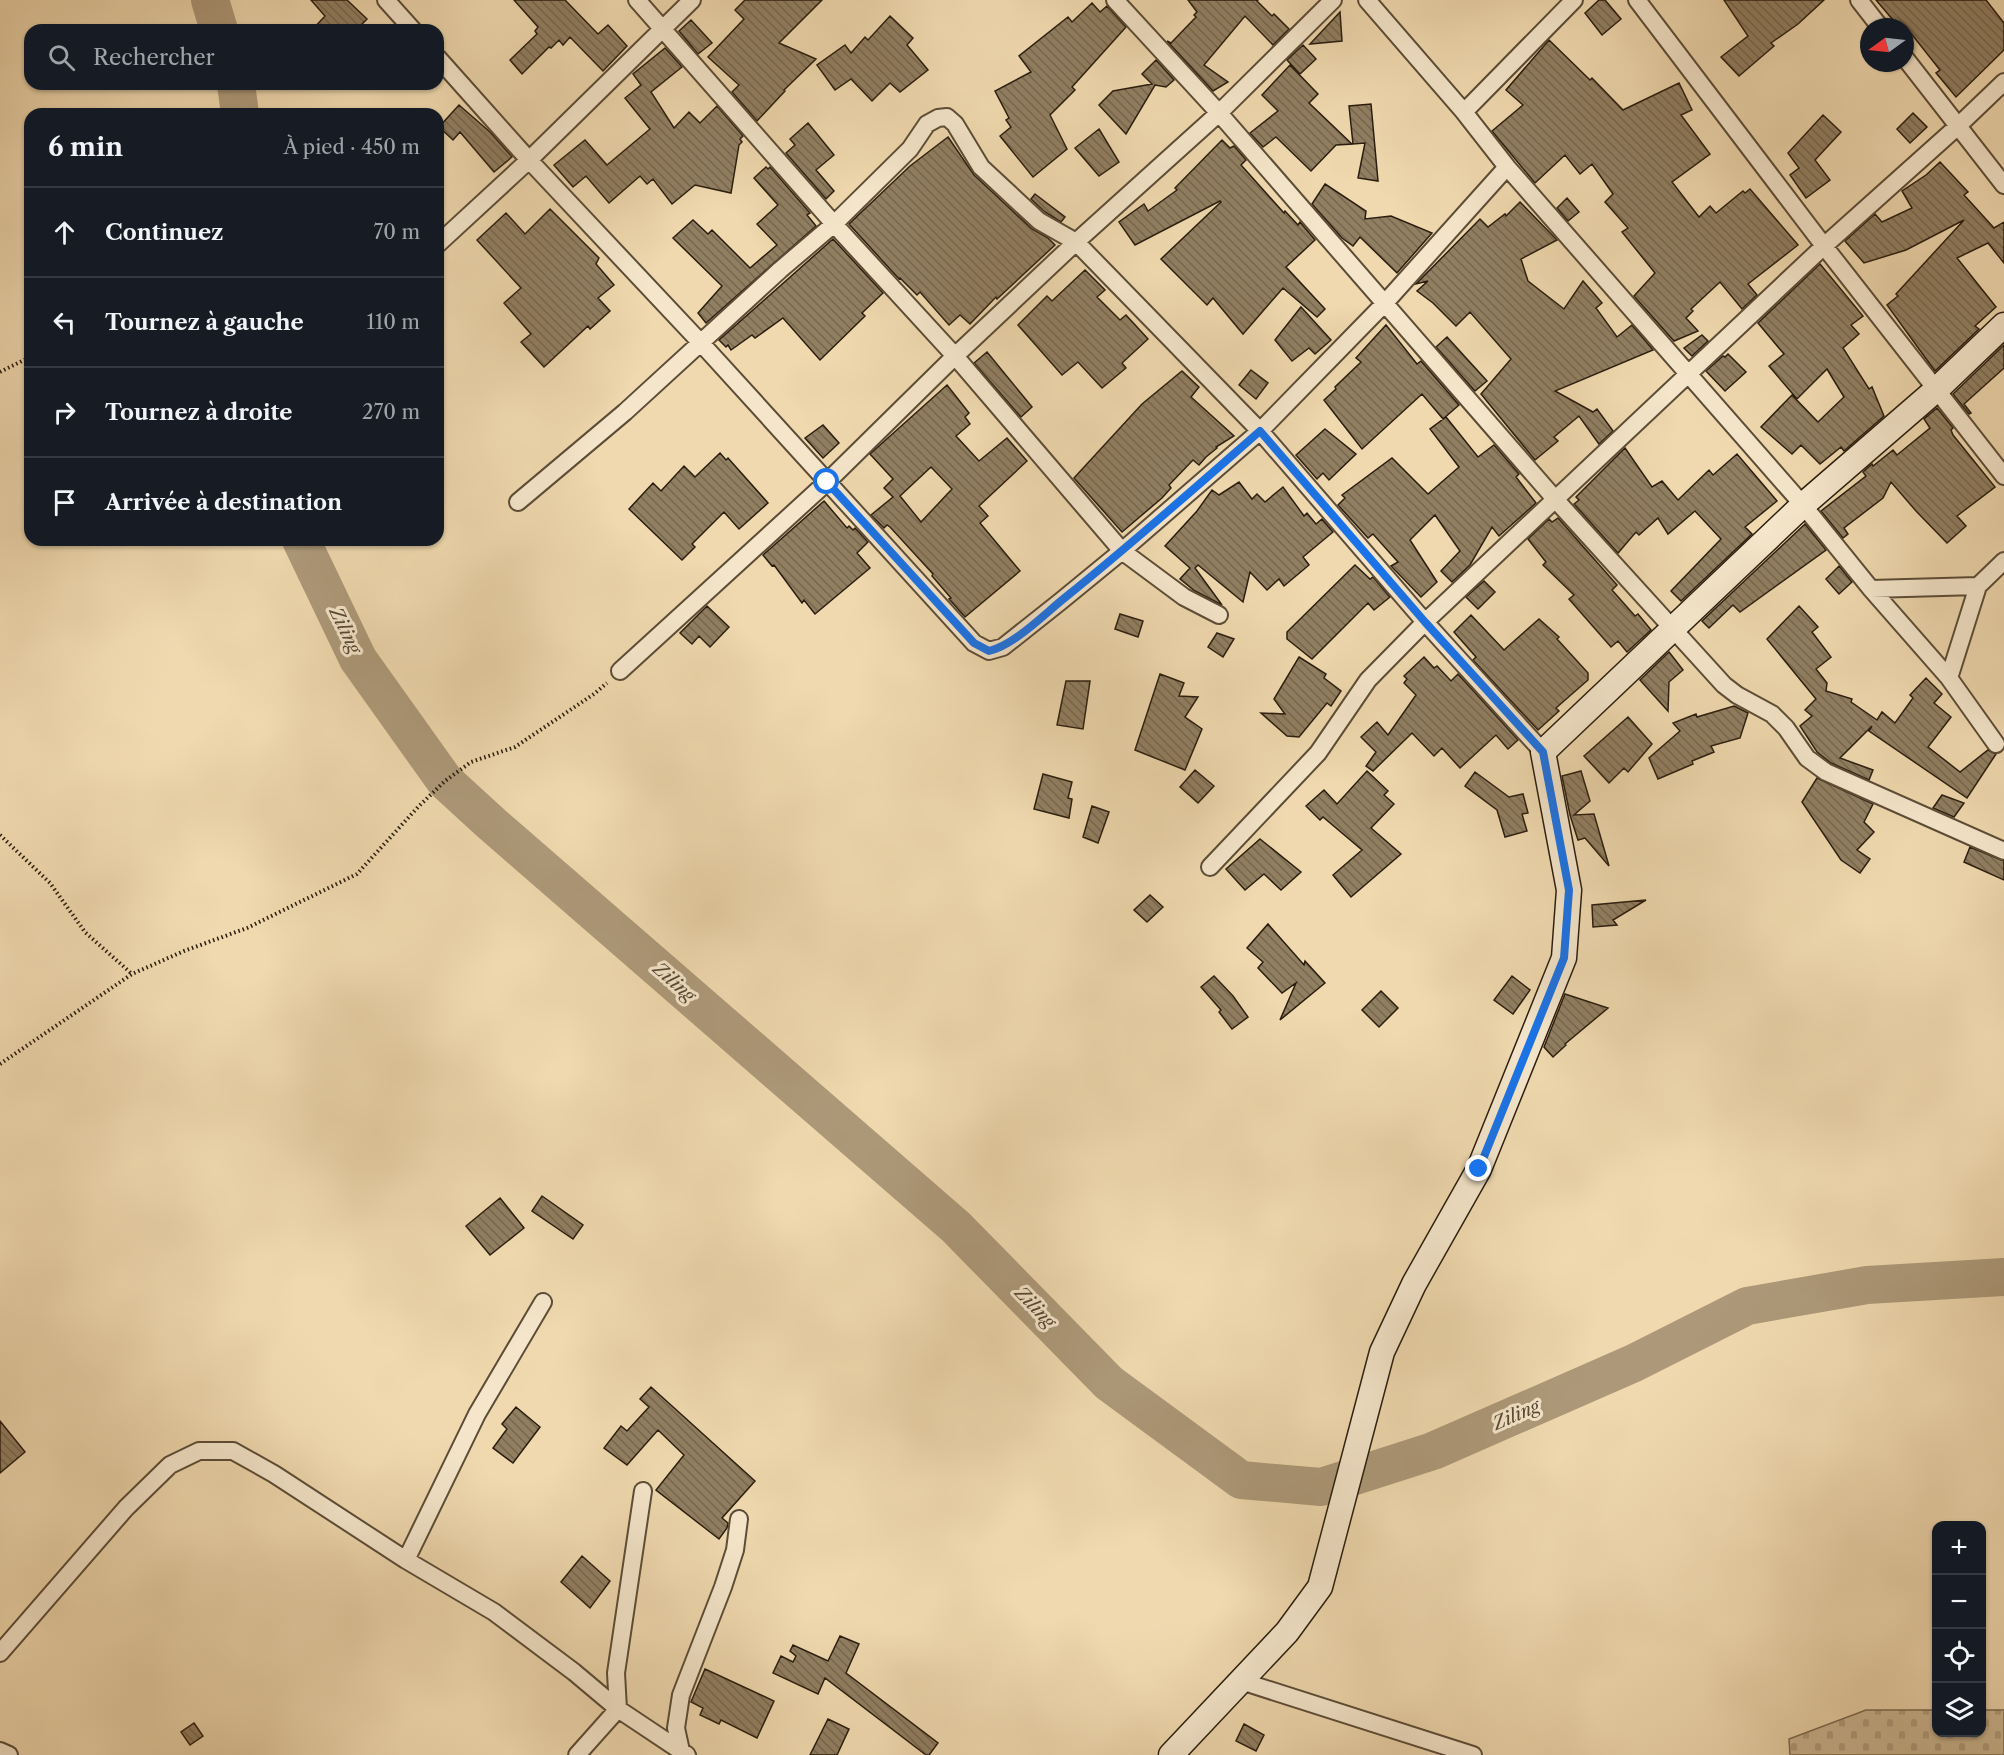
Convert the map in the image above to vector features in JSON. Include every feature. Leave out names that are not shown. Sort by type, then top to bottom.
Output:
[{"type":"main road","points":[[1171,1755],[1287,1632],[1320,1587],[1382,1352],[1414,1284],[1479,1169],[1564,958],[1569,890],[1543,752],[1803,505],[1937,389],[2004,326]]},
{"type":"street","points":[[386,0],[408,24]]},
{"type":"street","points":[[637,0],[834,224],[955,356],[1122,551],[1184,597],[1219,615]]},
{"type":"street","points":[[444,238],[664,30],[692,0]]},
{"type":"street","points":[[1115,0],[1219,113],[1555,499],[1724,685],[1737,695],[1772,714],[1786,728],[1807,758],[1826,772],[2004,851]]},
{"type":"street","points":[[620,671],[827,482],[955,356],[1076,242],[1219,113],[1333,0]]},
{"type":"street","points":[[1367,0],[1464,112],[1507,167],[1803,505],[1871,589],[1949,678],[1996,744]]},
{"type":"street","points":[[1464,112],[1574,0]]},
{"type":"street","points":[[1637,0],[1824,246],[2004,476]]},
{"type":"street","points":[[1859,0],[1873,18]]},
{"type":"street","points":[[444,65],[974,643],[989,651],[1003,647],[1122,551],[1260,431],[1384,304],[1507,167]]},
{"type":"street","points":[[1914,70],[2004,185]]},
{"type":"street","points":[[1210,867],[1318,753],[1368,680],[1425,622],[1824,246],[2004,82]]},
{"type":"street","points":[[519,502],[625,411],[834,224],[909,149],[927,124],[938,117],[947,117],[955,124],[981,167],[1039,221],[1076,242],[1260,431],[1425,622],[1543,752]]},
{"type":"street","points":[[1949,678],[1978,586],[2004,561]]},
{"type":"street","points":[[1871,589],[1978,586]]},
{"type":"street","points":[[406,1560],[477,1414],[543,1302]]},
{"type":"street","points":[[0,1653],[126,1508],[170,1465],[199,1451],[233,1451],[274,1474],[406,1560],[494,1612],[581,1677],[618,1709],[684,1753]]},
{"type":"street","points":[[577,1755],[618,1709],[616,1673],[643,1491]]},
{"type":"street","points":[[684,1753],[676,1728],[681,1695],[723,1587],[735,1550],[739,1519]]},
{"type":"street","points":[[1241,1681],[1473,1755]]},
{"type":"street","points":[[0,1751],[9,1755]]},
{"type":"path","points":[[0,372],[24,360]]},
{"type":"path","points":[[0,1064],[132,974],[184,951],[248,928],[357,873],[445,781],[471,762],[515,747],[594,694],[620,671]]},
{"type":"path","points":[[0,835],[50,883],[85,932],[132,974]]},
{"type":"green space","points":[[1866,1710],[1932,1710],[1932,1737],[1986,1737],[1986,1710],[2004,1710],[2004,1755],[1790,1755],[1789,1739]]},
{"type":"building","points":[[311,0],[347,0],[367,19],[362,24],[318,24],[325,16]]},
{"type":"building","points":[[514,0],[565,0],[598,34],[608,25],[627,46],[603,71],[570,37],[563,45],[559,40],[551,48],[549,47],[522,74],[510,60],[537,34],[535,31],[538,27]]},
{"type":"building","points":[[745,0],[822,0],[779,43],[816,59],[784,90],[757,121],[732,92],[739,85],[708,57],[744,19],[735,10]]},
{"type":"building","points":[[1188,0],[1258,0],[1272,16],[1274,14],[1289,29],[1273,45],[1245,16],[1204,65],[1228,82],[1213,91],[1167,41],[1171,43],[1196,17],[1194,15],[1197,12]]},
{"type":"building","points":[[1599,0],[1605,0],[1621,19],[1602,35],[1585,13]]},
{"type":"building","points":[[1724,0],[1824,0],[1798,24],[1771,43],[1774,46],[1739,76],[1721,57],[1748,36]]},
{"type":"building","points":[[1876,0],[1986,0],[2004,23],[2004,50],[1956,97],[1936,73],[1940,70],[1914,37],[1914,18],[1891,18]]},
{"type":"building","points":[[1092,3],[1100,12],[1107,6],[1126,27],[1072,87],[1075,90],[1050,115],[1067,149],[1033,177],[1000,136],[1011,127],[1006,120],[1009,118],[995,91],[1031,72],[1019,56],[1068,17],[1072,22]]},
{"type":"building","points":[[1340,12],[1342,41],[1310,44]]},
{"type":"building","points":[[890,16],[913,38],[907,45],[928,70],[900,92],[890,83],[872,101],[851,79],[835,90],[817,65],[845,45],[851,53],[865,37],[868,40]]},
{"type":"building","points":[[691,20],[712,43],[698,54],[679,31]]},
{"type":"building","points":[[1549,40],[1590,80],[1592,78],[1623,110],[1679,83],[1692,110],[1681,115],[1710,154],[1672,182],[1699,217],[1710,206],[1716,213],[1743,191],[1745,193],[1750,189],[1798,245],[1748,284],[1757,295],[1742,309],[1720,282],[1691,309],[1693,311],[1686,318],[1698,331],[1674,341],[1634,296],[1655,273],[1622,232],[1628,228],[1605,202],[1613,194],[1592,164],[1580,174],[1565,155],[1535,183],[1492,131],[1523,105],[1506,90]]},
{"type":"building","points":[[1303,45],[1316,59],[1300,74],[1287,60]]},
{"type":"building","points":[[665,48],[682,67],[651,92],[674,128],[689,112],[700,123],[717,106],[743,136],[740,139],[742,142],[739,145],[731,193],[695,185],[672,204],[653,179],[647,184],[640,176],[609,203],[586,176],[573,187],[554,165],[585,140],[607,165],[650,129],[625,98],[641,85],[633,74]]},
{"type":"building","points":[[1156,60],[1174,80],[1166,87],[1155,85],[1126,134],[1099,105],[1113,91],[1152,84],[1142,74]]},
{"type":"building","points":[[1290,65],[1318,94],[1309,103],[1352,144],[1336,145],[1311,171],[1276,137],[1263,147],[1250,133],[1278,111],[1262,95]]},
{"type":"building","points":[[1371,104],[1378,181],[1358,178],[1365,143],[1353,144],[1349,106]]},
{"type":"building","points":[[459,105],[490,132],[512,157],[494,172],[460,132],[453,140],[444,132],[444,122]]},
{"type":"building","points":[[1913,113],[1927,127],[1910,143],[1897,129]]},
{"type":"building","points":[[1823,115],[1841,132],[1815,160],[1830,180],[1806,198],[1790,175],[1799,168],[1788,153]]},
{"type":"building","points":[[808,123],[834,155],[816,170],[834,191],[826,199],[786,153],[795,145],[790,139]]},
{"type":"building","points":[[1099,129],[1119,162],[1099,176],[1075,148]]},
{"type":"building","points":[[948,137],[974,175],[1032,229],[1055,245],[997,299],[996,297],[970,324],[960,315],[949,325],[920,292],[917,295],[899,279],[849,224],[910,166]]},
{"type":"building","points":[[1222,140],[1230,148],[1234,146],[1246,160],[1241,165],[1284,213],[1285,211],[1298,225],[1300,222],[1315,240],[1286,267],[1325,309],[1317,317],[1283,288],[1243,334],[1213,298],[1207,305],[1161,259],[1220,201],[1135,245],[1119,222],[1144,204],[1148,211],[1177,190],[1175,188]]},
{"type":"building","points":[[1940,162],[1968,192],[1964,195],[1994,228],[2004,222],[2004,263],[1988,243],[1957,258],[1996,307],[1975,326],[1979,329],[1935,371],[1887,305],[1898,296],[1896,294],[1964,220],[1906,250],[1864,263],[1845,241],[1875,214],[1882,222],[1912,208],[1902,191],[1926,175]]},
{"type":"building","points":[[766,167],[768,169],[770,167],[810,213],[807,215],[816,226],[706,323],[698,313],[722,286],[673,238],[693,220],[708,234],[712,230],[750,268],[777,245],[757,224],[778,205],[754,178]]},
{"type":"building","points":[[1325,184],[1366,211],[1365,219],[1391,216],[1432,233],[1397,273],[1360,237],[1353,246],[1342,238],[1312,204]]},
{"type":"building","points":[[1035,194],[1065,217],[1061,222],[1031,199]]},
{"type":"building","points":[[1567,198],[1579,212],[1568,221],[1557,208]]},
{"type":"building","points":[[1520,202],[1557,240],[1521,259],[1528,281],[1564,309],[1583,281],[1602,303],[1596,308],[1617,337],[1632,325],[1653,350],[1555,391],[1593,412],[1597,409],[1613,431],[1599,444],[1579,416],[1554,437],[1558,441],[1535,460],[1481,394],[1511,359],[1470,312],[1456,326],[1417,291],[1428,281],[1416,284],[1480,219],[1488,227],[1505,214],[1506,216]]},
{"type":"building","points":[[550,209],[599,258],[596,264],[614,285],[598,298],[610,311],[590,329],[588,326],[544,367],[521,342],[531,334],[504,303],[521,288],[477,240],[506,213],[525,234]]},
{"type":"building","points":[[833,239],[883,293],[862,313],[865,316],[820,360],[783,318],[755,338],[752,335],[731,350],[728,345],[726,347],[719,340]]},
{"type":"building","points":[[1820,264],[1863,316],[1851,325],[1859,334],[1843,348],[1869,389],[1872,387],[1884,416],[1844,451],[1841,447],[1820,464],[1801,445],[1792,454],[1761,427],[1792,395],[1818,422],[1844,397],[1827,369],[1797,399],[1769,366],[1784,354],[1758,323]]},
{"type":"building","points":[[1085,270],[1105,290],[1097,297],[1120,320],[1126,315],[1148,339],[1122,363],[1126,368],[1102,388],[1078,362],[1062,375],[1018,325],[1047,296],[1052,301]]},
{"type":"building","points":[[1301,307],[1331,340],[1315,354],[1309,348],[1292,361],[1275,340]]},
{"type":"building","points":[[1386,325],[1417,364],[1421,361],[1459,405],[1443,419],[1422,394],[1362,449],[1324,400],[1361,362],[1356,358]]},
{"type":"building","points":[[1702,335],[1708,341],[1692,356],[1684,348]]},
{"type":"building","points":[[1447,337],[1487,381],[1475,391],[1436,347]]},
{"type":"building","points":[[2004,345],[2004,368],[1964,404],[1971,413],[1969,414],[1953,394]]},
{"type":"building","points":[[987,352],[1032,407],[1021,417],[974,363]]},
{"type":"building","points":[[1728,354],[1746,372],[1725,391],[1706,371]]},
{"type":"building","points":[[1251,370],[1268,383],[1256,399],[1239,385]]},
{"type":"building","points":[[1182,371],[1199,387],[1191,397],[1234,436],[1216,447],[1199,465],[1193,460],[1169,485],[1171,488],[1162,498],[1122,532],[1074,478],[1142,404]]},
{"type":"building","points":[[947,385],[969,413],[965,417],[970,424],[956,436],[979,461],[1007,438],[1027,461],[979,506],[988,516],[980,523],[1020,571],[965,617],[949,599],[951,598],[932,576],[933,574],[890,527],[887,525],[884,528],[871,515],[893,497],[884,488],[893,479],[870,454]],"holes":[[[931,467],[952,489],[921,522],[900,496]]]},
{"type":"building","points":[[1937,408],[1953,428],[1951,430],[1953,435],[1995,487],[1957,516],[1966,526],[1947,543],[1891,482],[1883,498],[1844,528],[1848,534],[1843,538],[1821,511],[1866,476],[1863,472],[1872,464],[1873,466],[1893,450],[1897,455],[1930,428],[1924,419]]},
{"type":"building","points":[[1446,417],[1478,457],[1494,445],[1519,474],[1516,477],[1536,503],[1499,536],[1492,527],[1470,565],[1452,582],[1441,571],[1460,551],[1435,515],[1410,540],[1437,582],[1421,597],[1391,566],[1398,562],[1373,534],[1368,538],[1338,505],[1345,498],[1342,495],[1392,458],[1428,494],[1459,467],[1430,429]]},
{"type":"building","points":[[823,425],[839,443],[823,458],[805,438]]},
{"type":"building","points":[[1325,429],[1356,454],[1329,480],[1323,473],[1317,479],[1296,455]]},
{"type":"building","points":[[1625,448],[1652,487],[1662,481],[1678,500],[1709,470],[1713,475],[1737,454],[1777,501],[1745,527],[1752,534],[1681,601],[1671,591],[1721,539],[1695,511],[1668,534],[1658,518],[1639,535],[1636,532],[1618,553],[1574,504],[1579,500],[1576,497]]},
{"type":"building","points":[[720,453],[726,460],[728,458],[768,503],[739,529],[724,512],[692,544],[695,547],[682,560],[629,509],[653,483],[661,491],[684,466],[695,477]]},
{"type":"building","points":[[1239,482],[1252,499],[1257,494],[1265,502],[1283,487],[1304,516],[1307,513],[1316,524],[1322,519],[1333,532],[1303,557],[1309,565],[1284,586],[1279,579],[1267,590],[1250,572],[1243,602],[1198,565],[1195,568],[1222,605],[1195,591],[1180,579],[1190,568],[1165,546],[1197,511],[1212,490],[1219,495]]},
{"type":"building","points":[[824,501],[847,528],[849,526],[853,530],[855,528],[868,542],[857,553],[870,568],[815,614],[804,600],[802,603],[774,565],[772,566],[763,555]]},
{"type":"building","points":[[1558,518],[1617,585],[1612,590],[1635,616],[1638,614],[1651,630],[1627,652],[1618,641],[1611,647],[1569,599],[1574,595],[1543,565],[1546,562],[1528,539],[1549,519],[1552,522]]},
{"type":"building","points":[[1805,524],[1826,550],[1740,612],[1733,605],[1709,628],[1702,621]]},
{"type":"building","points":[[1355,565],[1370,579],[1373,577],[1390,597],[1374,610],[1368,603],[1312,659],[1287,639],[1287,632]]},
{"type":"building","points":[[1839,566],[1852,582],[1839,594],[1826,579]]},
{"type":"building","points":[[1484,581],[1495,592],[1478,609],[1466,597]]},
{"type":"building","points":[[707,606],[729,627],[710,647],[699,636],[692,644],[680,633]]},
{"type":"building","points":[[1799,606],[1818,627],[1812,632],[1831,657],[1816,669],[1827,683],[1826,691],[1852,699],[1851,702],[1877,720],[1882,712],[1895,723],[1913,698],[1910,695],[1926,678],[1942,694],[1934,703],[1951,717],[1928,747],[1960,772],[1988,750],[1996,754],[1967,798],[1869,731],[1872,726],[1840,758],[1873,770],[1869,780],[1831,763],[1817,752],[1800,726],[1812,716],[1805,710],[1816,699],[1767,639]]},
{"type":"building","points":[[1120,614],[1143,621],[1138,637],[1115,629]]},
{"type":"building","points":[[1471,615],[1504,650],[1539,619],[1559,637],[1557,639],[1588,673],[1588,680],[1556,708],[1559,711],[1538,730],[1473,660],[1476,657],[1454,632]]},
{"type":"building","points":[[1217,633],[1234,639],[1223,657],[1208,647]]},
{"type":"building","points":[[1669,652],[1683,670],[1669,682],[1668,711],[1640,680]]},
{"type":"building","points":[[1299,657],[1326,674],[1324,678],[1341,691],[1331,706],[1327,703],[1299,737],[1287,736],[1261,713],[1285,714],[1274,699]]},
{"type":"building","points":[[1424,657],[1434,668],[1437,666],[1451,681],[1458,674],[1518,740],[1508,749],[1496,735],[1460,768],[1442,748],[1434,756],[1412,733],[1373,771],[1366,766],[1376,752],[1361,737],[1377,722],[1388,735],[1416,695],[1404,683],[1407,679],[1404,676]]},
{"type":"building","points":[[1160,674],[1184,683],[1179,696],[1198,697],[1185,717],[1202,729],[1185,770],[1135,750]]},
{"type":"building","points":[[1066,681],[1090,681],[1083,729],[1057,725]]},
{"type":"building","points":[[1734,706],[1748,713],[1740,738],[1711,746],[1714,752],[1658,779],[1649,758],[1680,731],[1673,723],[1696,714],[1697,717]]},
{"type":"building","points":[[1628,717],[1652,744],[1628,772],[1624,768],[1609,783],[1584,756]]},
{"type":"building","points":[[1195,770],[1214,786],[1198,803],[1180,787]]},
{"type":"building","points":[[1367,771],[1388,791],[1384,795],[1394,804],[1371,828],[1401,854],[1351,897],[1333,875],[1362,850],[1323,817],[1320,820],[1306,806],[1324,790],[1337,804]]},
{"type":"building","points":[[1581,771],[1590,801],[1574,815],[1594,814],[1609,866],[1585,838],[1578,840],[1570,815],[1562,776]]},
{"type":"building","points":[[1475,772],[1509,797],[1523,794],[1528,813],[1522,814],[1527,831],[1505,837],[1497,810],[1465,786]]},
{"type":"building","points":[[1043,774],[1072,782],[1068,798],[1072,799],[1069,818],[1034,809]]},
{"type":"building","points":[[1817,778],[1873,804],[1864,822],[1874,832],[1857,850],[1870,859],[1860,873],[1841,860],[1802,802]]},
{"type":"building","points":[[1942,795],[1964,803],[1954,817],[1933,808]]},
{"type":"building","points":[[1092,806],[1109,812],[1098,843],[1083,837]]},
{"type":"building","points":[[1260,839],[1301,872],[1281,890],[1264,874],[1245,890],[1226,869]]},
{"type":"building","points":[[1970,847],[2004,861],[2004,880],[1964,862]]},
{"type":"building","points":[[1150,895],[1163,907],[1147,922],[1134,910]]},
{"type":"building","points":[[1646,900],[1613,920],[1617,925],[1593,927],[1592,905]]},
{"type":"building","points":[[1268,924],[1304,965],[1305,961],[1325,983],[1280,1020],[1296,983],[1282,993],[1258,968],[1263,962],[1247,948]]},
{"type":"building","points":[[1214,976],[1233,996],[1248,1017],[1232,1029],[1219,1012],[1221,1010],[1201,987]]},
{"type":"building","points":[[1512,976],[1530,990],[1513,1014],[1494,1000]]},
{"type":"building","points":[[1381,991],[1398,1008],[1379,1027],[1362,1010]]},
{"type":"building","points":[[1565,994],[1608,1008],[1553,1057],[1544,1047]]},
{"type":"building","points":[[542,1196],[583,1225],[573,1239],[532,1211]]},
{"type":"building","points":[[500,1198],[524,1228],[490,1255],[466,1226]]},
{"type":"building","points":[[651,1387],[755,1481],[722,1518],[728,1523],[719,1539],[656,1490],[684,1455],[658,1430],[627,1465],[604,1448],[621,1426],[627,1431],[649,1407],[640,1399]]},
{"type":"building","points":[[516,1407],[540,1427],[513,1463],[493,1448],[507,1429],[502,1424]]},
{"type":"building","points":[[0,1421],[25,1452],[0,1473]]},
{"type":"building","points":[[582,1556],[610,1581],[590,1608],[561,1582]]},
{"type":"building","points":[[840,1636],[859,1644],[846,1673],[938,1743],[929,1755],[825,1678],[818,1694],[773,1673],[781,1656],[793,1662],[796,1656],[790,1651],[793,1645],[828,1661]]},
{"type":"building","points":[[705,1669],[774,1701],[757,1738],[721,1720],[719,1724],[700,1715],[703,1708],[691,1702]]},
{"type":"building","points":[[828,1719],[849,1729],[837,1755],[810,1755]]},
{"type":"building","points":[[194,1723],[203,1736],[190,1745],[181,1732]]},
{"type":"building","points":[[1244,1724],[1264,1735],[1256,1751],[1236,1741]]},
{"type":"waterway","name":"Ziling","points":[[210,0],[217,24]]},
{"type":"waterway","name":"Ziling","points":[[237,90],[239,108]]},
{"type":"waterway","name":"Ziling","points":[[304,546],[358,659],[445,781],[956,1227],[1109,1383],[1241,1480],[1321,1487],[1433,1451],[1634,1363],[1747,1306],[1867,1285],[2004,1277]]},
{"type":"route","points":[[827,482],[974,643],[989,651],[1003,647],[1061,601],[1260,431],[1425,622],[1543,752],[1569,890],[1564,958],[1479,1169]]}]
